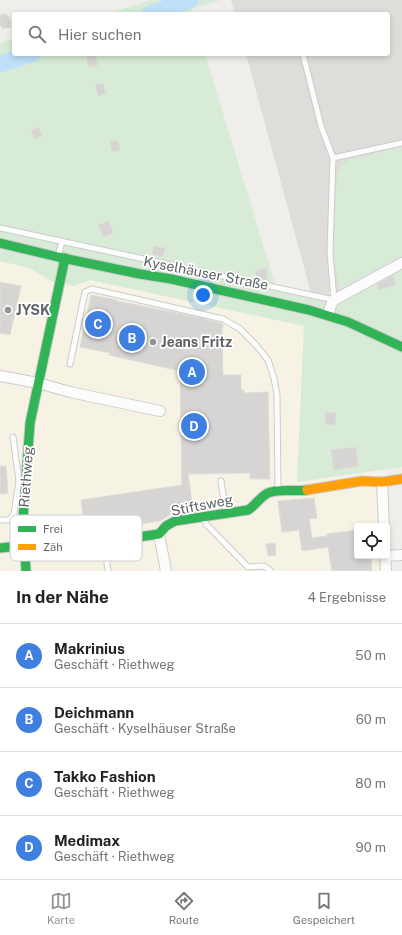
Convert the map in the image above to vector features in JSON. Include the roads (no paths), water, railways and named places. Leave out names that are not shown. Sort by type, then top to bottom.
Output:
[{"type":"street","name":"Kyselhäuser Straße","points":[[0,243],[134,273],[288,304],[328,315],[352,324],[402,347]]},
{"type":"street","name":"Riethweg","points":[[23,515],[23,481],[30,423],[61,257]]},
{"type":"street","points":[[328,315],[334,300],[402,262]]},
{"type":"street","points":[[0,376],[38,383],[76,393],[160,411]]},
{"type":"street","points":[[278,490],[301,491],[362,482],[382,482],[402,479]]},
{"type":"street","points":[[382,482],[384,523]]},
{"type":"street","name":"Stiftsweg","points":[[142,536],[159,534],[170,523],[248,510],[266,494],[278,490]]},
{"type":"street","points":[[159,534],[166,571]]},
{"type":"street","name":"Stiftsweg","points":[[0,548],[10,547]]},
{"type":"street","points":[[390,556],[402,555]]},
{"type":"street","points":[[385,559],[386,571]]},
{"type":"street","name":"Riethweg","points":[[25,561],[26,571]]},
{"type":"lane","points":[[0,228],[334,300],[330,252],[333,158],[321,126],[304,56]]},
{"type":"lane","points":[[333,158],[402,143]]},
{"type":"lane","points":[[61,257],[62,242]]},
{"type":"lane","points":[[183,282],[185,268]]},
{"type":"lane","points":[[70,364],[85,292],[92,289],[223,319],[240,329],[268,360],[274,378],[277,396],[278,490]]},
{"type":"lane","points":[[13,437],[23,481],[13,515]]},
{"type":"lane","points":[[220,481],[226,514]]},
{"type":"lane","points":[[203,517],[206,524],[248,567],[264,566],[271,571]]},
{"type":"lane","points":[[0,520],[10,519]]},
{"type":"lane","points":[[107,561],[108,570]]},
{"type":"waterway","points":[[156,12],[190,0]]},
{"type":"waterway","points":[[0,64],[26,56]]},
{"type":"place","name":"JYSK","points":[[8,310]]},
{"type":"place","name":"Takko Fashion","points":[[98,324]]},
{"type":"place","name":"Deichmann","points":[[132,338]]},
{"type":"place","name":"Jeans Fritz","points":[[153,342]]},
{"type":"place","name":"Makrinius","points":[[192,372]]},
{"type":"place","name":"Medimax","points":[[194,426]]}]
